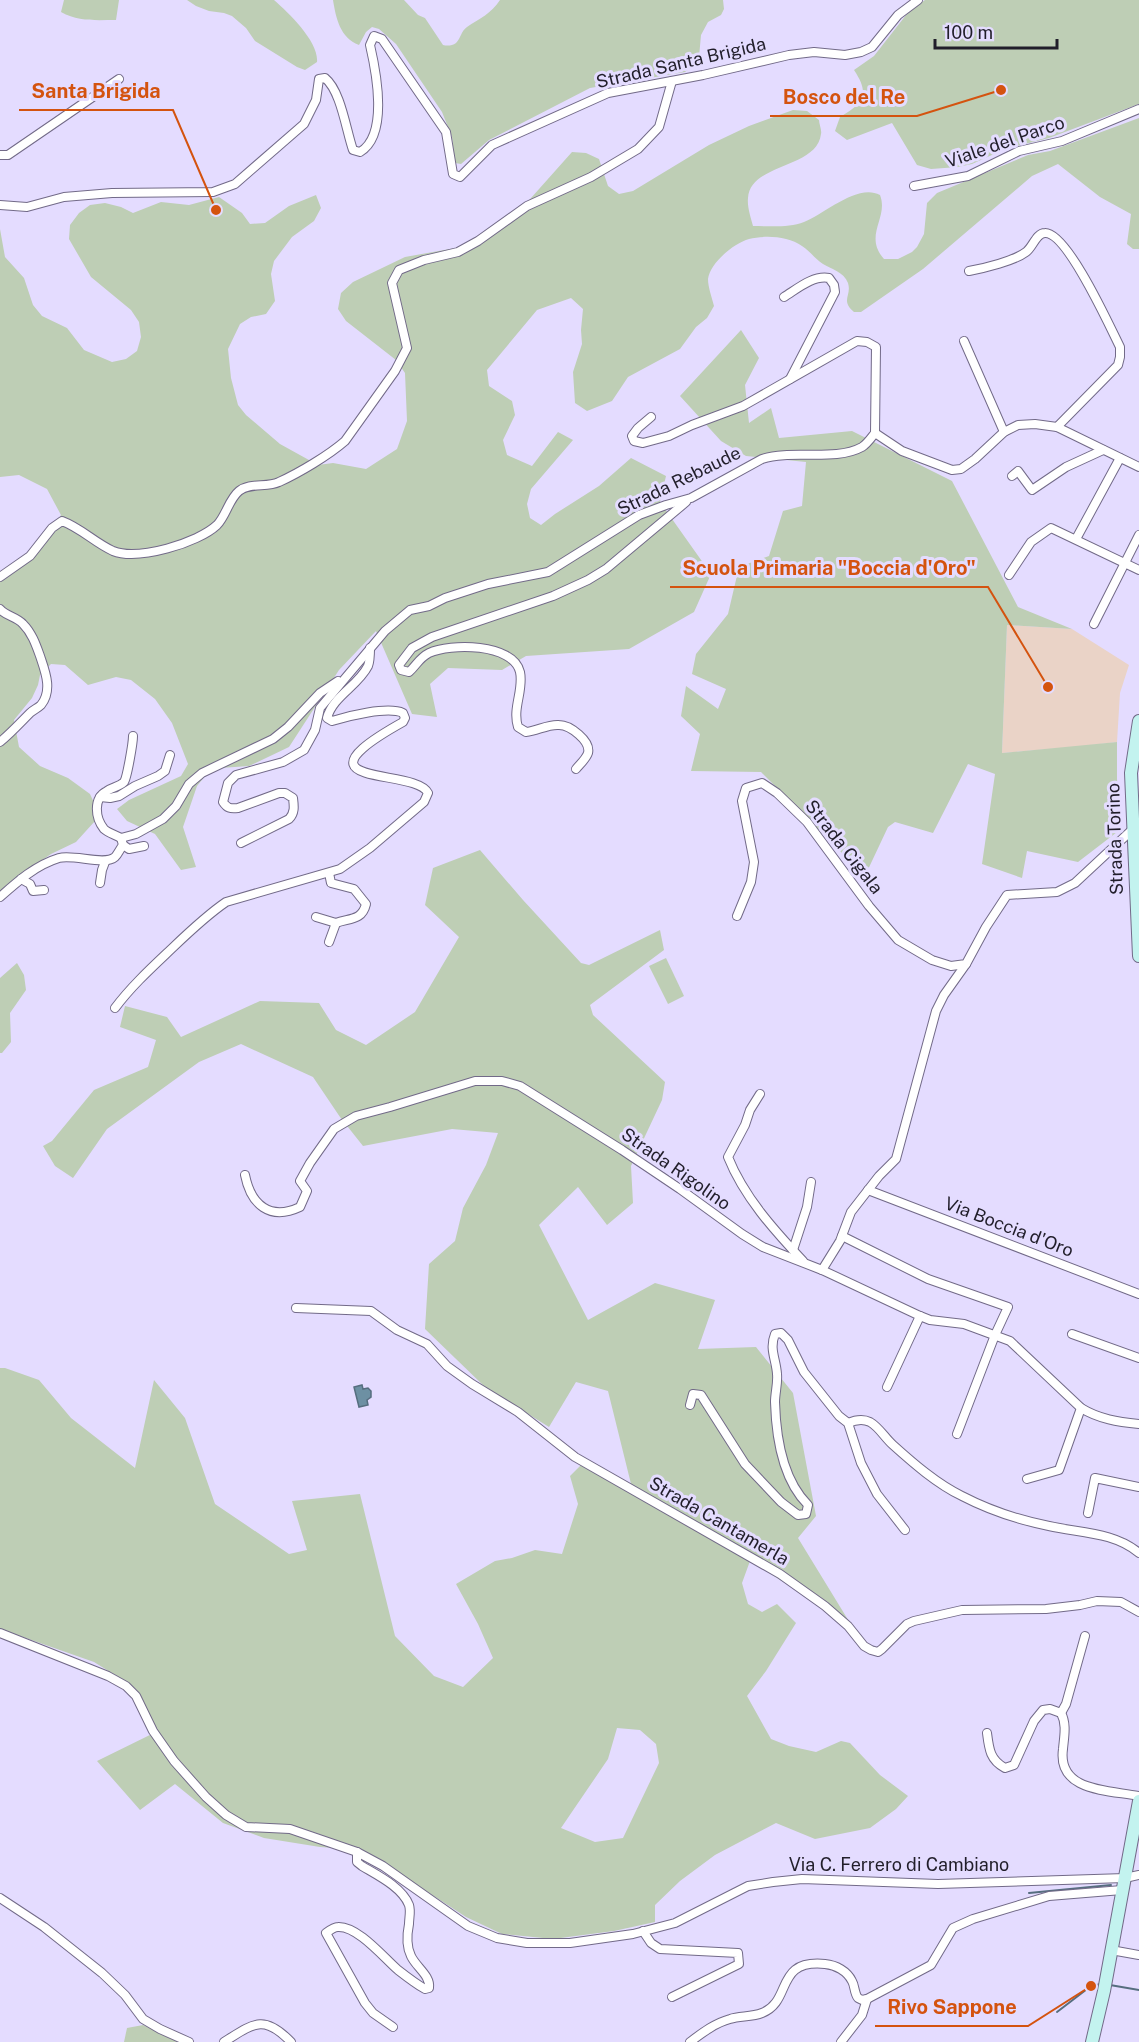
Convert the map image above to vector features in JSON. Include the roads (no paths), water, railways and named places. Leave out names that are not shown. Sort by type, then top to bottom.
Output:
[{"type":"main road","name":"Strada Torino","points":[[1139,722],[1131,773],[1139,956]]},
{"type":"main road","points":[[1092,2042],[1104,1991],[1139,1801]]},
{"type":"street","name":"Strada Santa Brigida","points":[[0,206],[27,207],[64,197],[112,193],[213,192],[235,184],[304,123],[316,100],[319,79],[325,78],[330,82],[342,112],[353,150],[360,152],[367,148],[372,140],[376,123],[377,74],[370,45],[374,36],[382,39],[446,132],[453,174],[460,177],[492,145],[608,93],[789,55],[814,52],[845,54],[861,52],[872,47],[898,15],[918,0]]},
{"type":"street","points":[[0,155],[8,155],[119,79]]},
{"type":"street","points":[[0,577],[30,556],[52,528],[62,521],[72,524],[114,551],[128,555],[142,554],[192,542],[215,527],[225,516],[239,491],[254,485],[277,483],[335,449],[345,441],[395,371],[406,348],[392,283],[399,270],[424,260],[458,252],[478,241],[527,206],[591,177],[638,149],[659,127],[672,81]]},
{"type":"street","name":"Viale del Parco","points":[[915,186],[968,176],[1019,151],[1062,141],[1139,109]]},
{"type":"street","points":[[969,271],[992,266],[1026,253],[1037,237],[1047,232],[1055,237],[1087,281],[1120,347],[1120,357],[1118,365],[1057,427]]},
{"type":"street","points":[[784,297],[822,276],[829,278],[834,285],[835,292],[790,380]]},
{"type":"street","points":[[964,340],[1004,432]]},
{"type":"street","points":[[651,417],[632,436],[634,441],[643,443],[669,436],[743,406],[858,342],[867,342],[876,347],[875,433],[902,451],[952,471],[961,469],[975,459],[1004,432],[1018,425],[1035,424],[1057,427],[1139,467]]},
{"type":"street","name":"Strada Rebaude","points":[[241,843],[289,819],[293,815],[293,798],[285,793],[279,793],[231,809],[223,802],[228,783],[237,775],[283,762],[304,750],[315,730],[320,708],[370,647],[410,610],[429,606],[445,598],[488,584],[548,572],[639,515],[691,498],[762,459],[774,455],[853,451],[864,446],[875,433]]},
{"type":"street","points":[[1012,476],[1018,471],[1032,490],[1066,467],[1103,450]]},
{"type":"street","points":[[1076,539],[1120,458]]},
{"type":"street","points":[[576,769],[587,756],[588,745],[572,730],[558,725],[526,732],[518,726],[516,716],[521,680],[518,665],[509,656],[487,649],[454,648],[426,655],[409,672],[401,670],[399,665],[409,650],[425,640],[570,589],[588,580],[606,569],[691,498]]},
{"type":"street","points":[[1009,575],[1031,542],[1051,528],[1139,570]]},
{"type":"street","points":[[1094,624],[1139,535]]},
{"type":"street","points":[[0,609],[26,626],[36,645],[48,678],[47,691],[41,705],[31,711],[0,742]]},
{"type":"street","points":[[115,1008],[136,983],[168,952],[226,902],[340,869],[370,848],[422,805],[428,794],[426,789],[419,784],[366,774],[356,770],[354,766],[365,746],[404,722],[403,712],[385,711],[332,721],[327,719],[333,705],[368,665],[370,647]]},
{"type":"street","points":[[0,897],[27,873],[61,858],[79,857],[105,862],[115,858],[122,842],[163,819],[176,806],[189,784],[202,773],[273,739],[288,727],[320,693],[346,676]]},
{"type":"street","points":[[133,736],[128,775],[123,783],[106,791],[100,797],[97,806],[98,819],[105,830],[129,849],[144,846]]},
{"type":"street","points":[[100,797],[119,796],[158,776],[165,771],[170,755]]},
{"type":"street","name":"Strada Cigala","points":[[737,916],[751,882],[754,862],[742,801],[746,788],[762,783],[777,792],[807,822],[869,906],[898,940],[932,960],[951,966],[966,964]]},
{"type":"street","points":[[822,1270],[842,1236],[851,1212],[896,1158],[936,1011],[1007,896],[1057,892],[1075,883],[1133,829]]},
{"type":"street","points":[[100,884],[105,862]]},
{"type":"street","points":[[316,917],[336,923],[358,918],[366,904],[354,889],[331,883],[329,873]]},
{"type":"street","points":[[21,879],[30,884],[33,891],[45,890]]},
{"type":"street","points":[[329,942],[336,923]]},
{"type":"street","name":"Strada Rigolino","points":[[245,1175],[248,1190],[258,1205],[274,1213],[288,1213],[300,1207],[307,1191],[300,1181],[310,1162],[334,1129],[356,1116],[475,1081],[502,1081],[520,1086],[622,1150],[763,1247],[822,1270],[930,1320],[964,1324],[1010,1341],[1081,1408],[1094,1416],[1116,1422],[1139,1424]]},
{"type":"street","points":[[760,1094],[728,1157],[734,1172],[761,1213],[807,1265]]},
{"type":"street","points":[[793,1250],[807,1207],[811,1182]]},
{"type":"street","name":"Via Boccia d'Oro","points":[[868,1190],[1139,1294]]},
{"type":"street","points":[[842,1236],[928,1279],[1008,1307],[957,1434]]},
{"type":"street","name":"Strada Cantamerla","points":[[296,1308],[371,1311],[398,1330],[427,1344],[447,1366],[518,1412],[589,1466],[780,1574],[825,1606],[848,1626],[864,1646],[871,1650],[878,1652],[907,1624],[962,1610],[1046,1609],[1097,1601],[1121,1602],[1139,1612]]},
{"type":"street","points":[[888,1387],[920,1316]]},
{"type":"street","points":[[690,1405],[693,1394],[701,1395],[745,1464],[781,1502],[798,1515],[807,1514],[808,1505],[796,1494],[789,1480],[778,1439],[775,1402],[777,1374],[771,1342],[775,1334],[781,1333],[788,1340],[804,1372],[839,1416],[848,1423],[861,1463],[877,1494],[905,1530]]},
{"type":"street","points":[[1072,1334],[1139,1358]]},
{"type":"street","points":[[1027,1479],[1059,1470],[1081,1408]]},
{"type":"street","points":[[848,1423],[857,1419],[869,1421],[892,1444],[942,1485],[962,1496],[1026,1520],[1114,1538],[1139,1553]]},
{"type":"street","points":[[1088,1513],[1095,1478],[1139,1487]]},
{"type":"street","name":"Via C. Ferrero di Cambiano","points":[[0,1633],[108,1676],[126,1686],[136,1696],[153,1731],[174,1761],[206,1797],[226,1815],[246,1827],[290,1829],[357,1852],[383,1866],[468,1926],[497,1938],[527,1943],[570,1943],[643,1931],[675,1923],[748,1886],[773,1881],[802,1879],[938,1884],[1124,1884]]},
{"type":"street","points":[[1061,1713],[1066,1704],[1085,1636]]},
{"type":"street","points":[[987,1733],[991,1755],[1005,1768],[1014,1765],[1034,1721],[1043,1710],[1050,1709],[1061,1713],[1064,1717],[1065,1734],[1062,1751],[1065,1772],[1078,1784],[1139,1796]]},
{"type":"street","points":[[357,1852],[357,1862],[398,1890],[408,1903],[410,1908],[407,1934],[410,1952],[429,1981],[429,1988],[425,1989],[416,1984],[370,1944],[346,1928],[337,1927],[326,1933],[365,2003],[373,2013],[393,2027]]},
{"type":"street","points":[[690,2042],[707,2029],[728,2019],[761,2013],[774,2005],[788,1977],[796,1967],[813,1963],[829,1964],[842,1970],[852,1981],[858,1998],[867,1999],[931,1965],[953,1928],[973,1919],[1049,1896],[1124,1884],[1139,1875]]},
{"type":"street","points":[[0,1898],[44,1927],[102,1973],[125,1995],[143,2019],[189,2042]]},
{"type":"street","points":[[643,1931],[651,1943],[660,1949],[738,1953],[739,1964],[672,1997]]},
{"type":"street","points":[[1111,1950],[1139,1955]]},
{"type":"street","points":[[841,2042],[862,2014],[867,1999]]},
{"type":"street","points":[[224,2042],[243,2030],[261,2024],[274,2027],[291,2042]]},
{"type":"water","points":[[362,1385],[363,1389],[368,1388],[371,1391],[371,1397],[367,1400],[368,1405],[359,1407],[354,1387]]},
{"type":"waterway","points":[[1029,1893],[1111,1885]]},
{"type":"waterway","points":[[1057,2012],[1091,1986],[1101,1984]]},
{"type":"waterway","points":[[1110,1985],[1139,1990]]},
{"type":"place","name":"Bosco del Re","points":[[1001,90]]},
{"type":"place","name":"Santa Brigida","points":[[216,210]]},
{"type":"place","name":"Scuola Primaria \"Boccia d'Oro\"","points":[[1048,687]]},
{"type":"place","name":"Rivo Sappone","points":[[1091,1986]]}]
